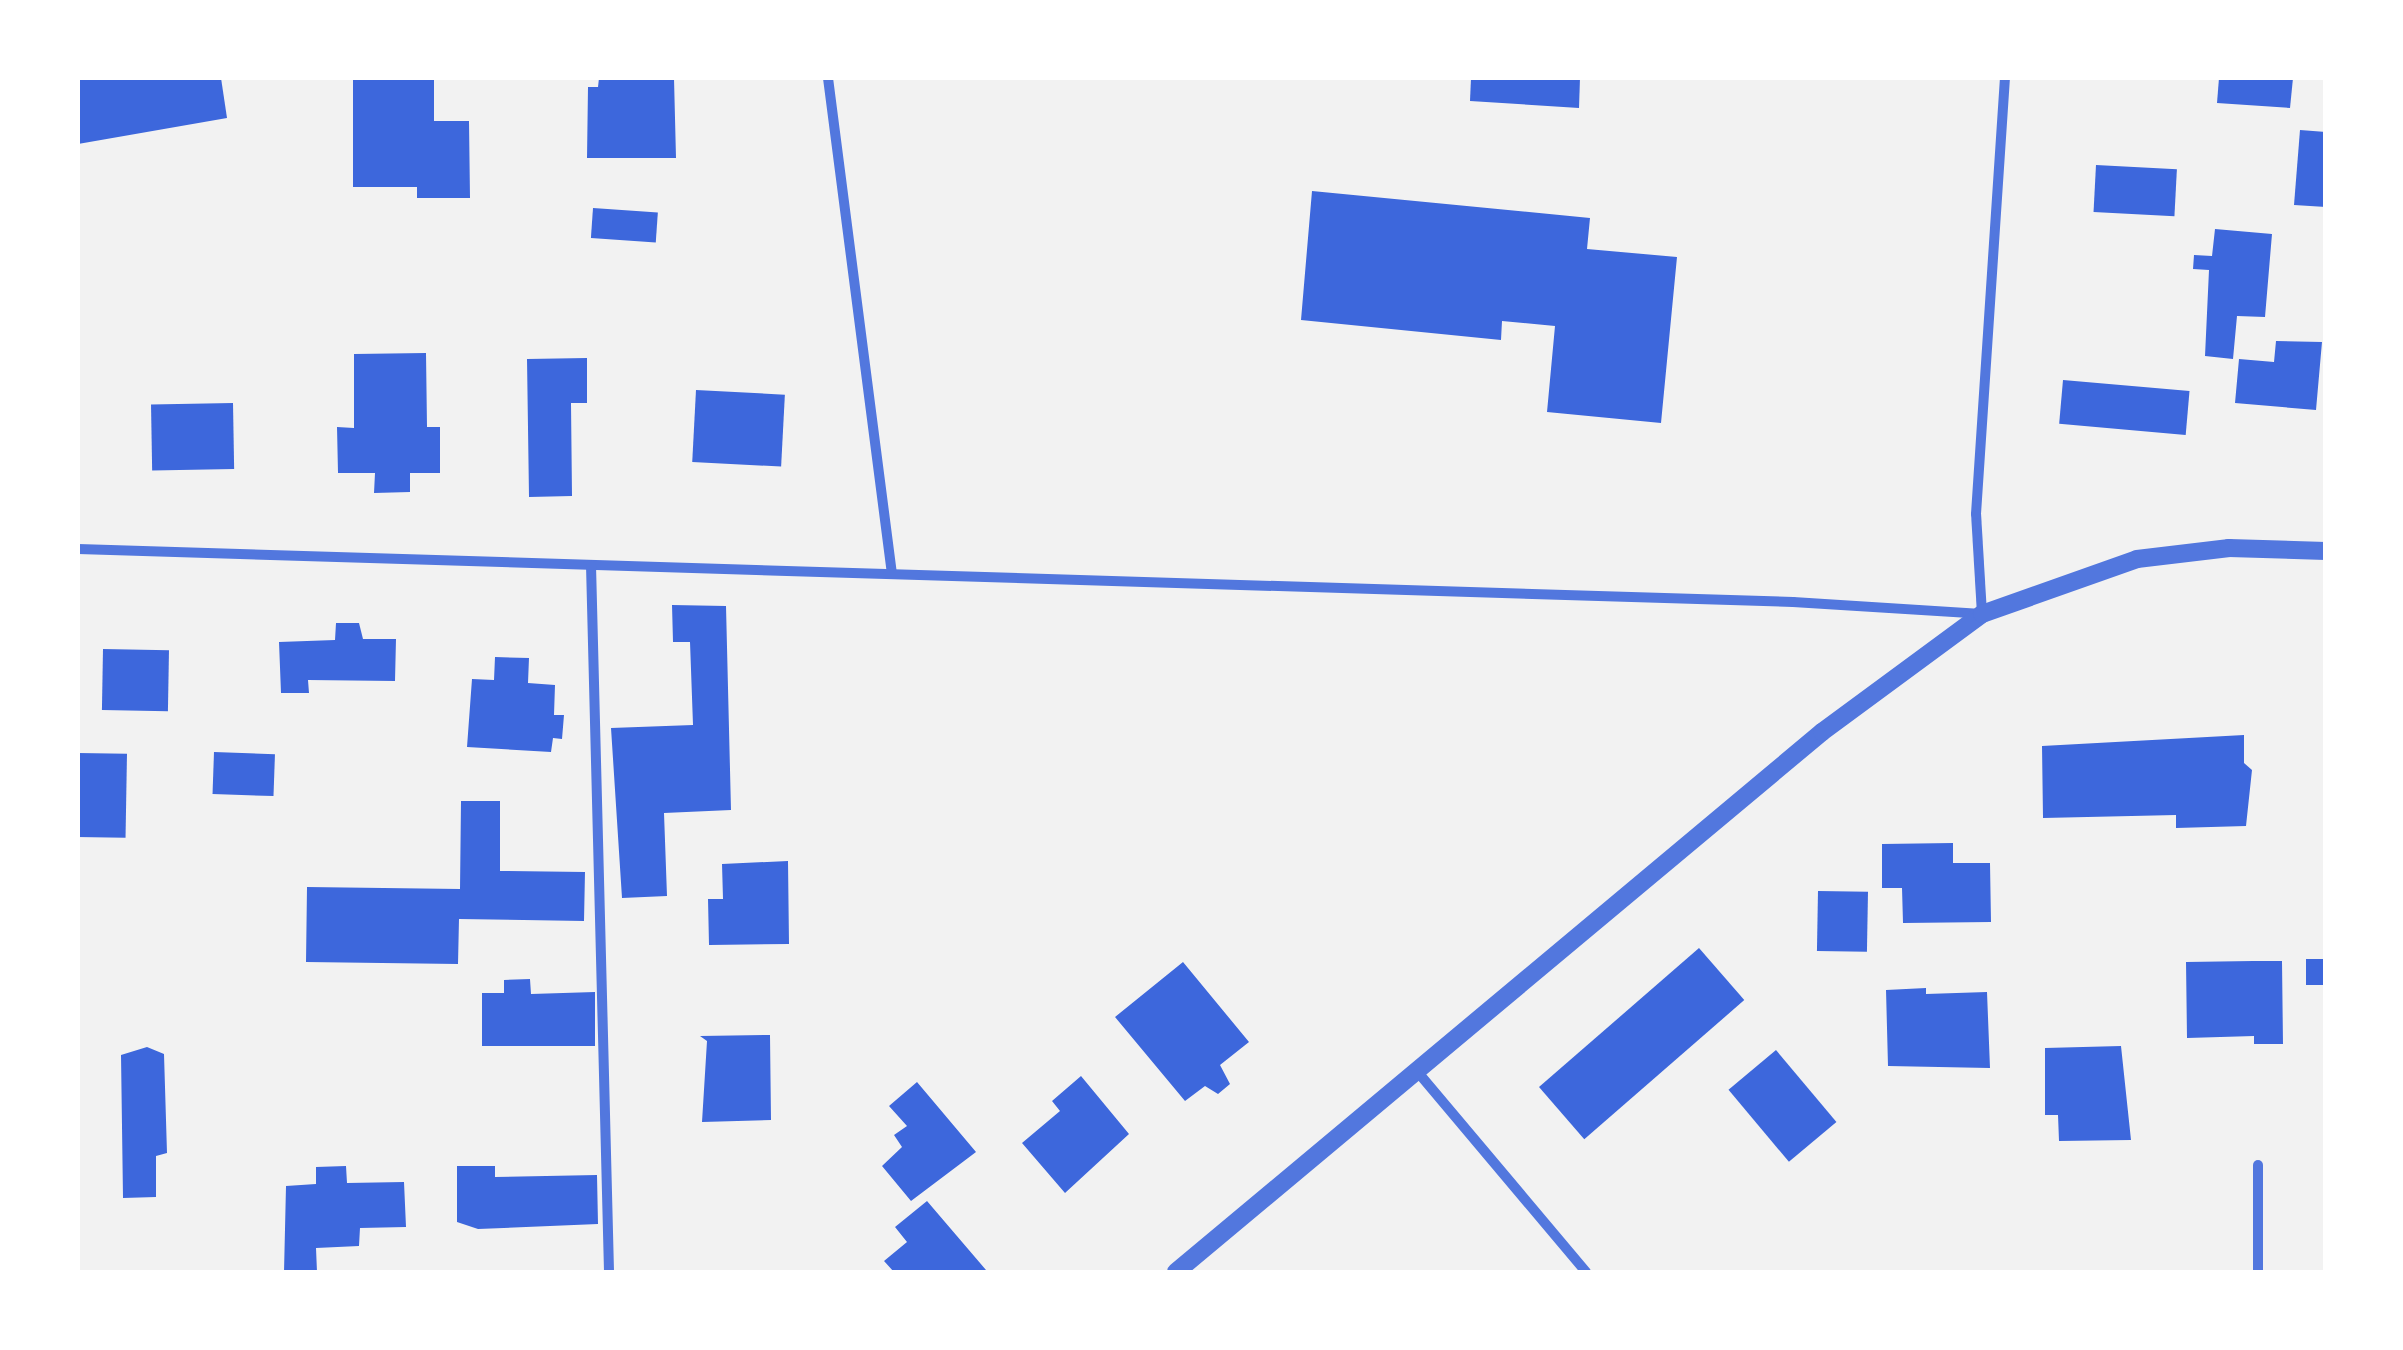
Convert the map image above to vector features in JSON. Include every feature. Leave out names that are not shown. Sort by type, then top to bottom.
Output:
[{"type":"street","points":[[828,78],[892,574]]},
{"type":"street","points":[[1982,614],[1976,514],[2005,78]]},
{"type":"street","points":[[78,548],[1982,614]]},
{"type":"street","points":[[1176,1272],[1822,732],[1982,614],[2138,559],[2230,548],[2326,550]]},
{"type":"street","points":[[591,565],[609,1272]]},
{"type":"street","points":[[1416,1070],[1586,1272]]},
{"type":"street","points":[[2258,1165],[2258,1272]]},
{"type":"building","points":[[78,78],[221,78],[227,118],[78,144]]},
{"type":"building","points":[[599,78],[674,78],[676,158],[587,158],[588,87],[598,87]]},
{"type":"building","points":[[1471,78],[1580,78],[1579,108],[1470,101]]},
{"type":"building","points":[[2219,78],[2293,78],[2290,108],[2217,103]]},
{"type":"building","points":[[353,79],[434,79],[434,121],[469,121],[470,198],[417,198],[417,187],[353,187]]},
{"type":"building","points":[[2300,130],[2326,132],[2326,207],[2294,205]]},
{"type":"building","points":[[2096,165],[2177,169],[2174,216],[2094,212]]},
{"type":"building","points":[[1312,191],[1590,218],[1587,249],[1677,257],[1661,423],[1547,412],[1555,326],[1502,321],[1501,340],[1301,320]]},
{"type":"building","points":[[593,208],[658,213],[656,242],[591,238]]},
{"type":"building","points":[[2215,229],[2272,234],[2265,317],[2237,316],[2233,359],[2205,356],[2209,270],[2193,269],[2194,255],[2212,256]]},
{"type":"building","points":[[2276,341],[2322,342],[2316,410],[2235,403],[2239,359],[2274,362]]},
{"type":"building","points":[[426,353],[427,427],[440,427],[440,473],[410,473],[410,492],[374,493],[375,473],[338,473],[337,427],[354,428],[354,354]]},
{"type":"building","points":[[587,358],[587,403],[571,403],[572,496],[529,497],[527,359]]},
{"type":"building","points":[[2063,380],[2190,391],[2186,435],[2059,424]]},
{"type":"building","points":[[696,390],[785,395],[781,467],[692,462]]},
{"type":"building","points":[[233,403],[234,469],[152,470],[151,404]]},
{"type":"building","points":[[672,605],[726,606],[731,810],[664,813],[667,896],[622,898],[611,728],[693,725],[690,642],[673,642]]},
{"type":"building","points":[[336,623],[359,623],[363,639],[396,639],[395,681],[308,680],[309,693],[281,693],[279,642],[335,640]]},
{"type":"building","points":[[103,649],[169,650],[168,711],[102,710]]},
{"type":"building","points":[[495,657],[529,658],[528,683],[555,685],[554,715],[564,715],[562,739],[553,738],[551,752],[467,747],[472,679],[494,680]]},
{"type":"building","points":[[2244,735],[2244,763],[2252,770],[2246,826],[2176,828],[2176,815],[2043,818],[2042,746]]},
{"type":"building","points":[[214,752],[275,754],[273,796],[213,794]]},
{"type":"building","points":[[78,753],[127,754],[126,838],[78,837]]},
{"type":"building","points":[[461,801],[500,801],[500,871],[585,872],[584,921],[459,919],[458,964],[306,962],[307,887],[460,889]]},
{"type":"building","points":[[1953,843],[1953,863],[1990,863],[1991,922],[1903,923],[1902,888],[1882,888],[1882,844]]},
{"type":"building","points":[[788,861],[789,944],[709,945],[708,899],[723,899],[722,864]]},
{"type":"building","points":[[1818,891],[1868,892],[1867,952],[1817,951]]},
{"type":"building","points":[[1699,948],[1744,1000],[1584,1139],[1539,1087]]},
{"type":"building","points":[[2306,959],[2326,959],[2326,985],[2306,985]]},
{"type":"building","points":[[2282,961],[2283,1044],[2254,1044],[2254,1036],[2187,1038],[2186,962]]},
{"type":"building","points":[[1183,962],[1249,1042],[1220,1065],[1230,1084],[1218,1094],[1205,1086],[1185,1101],[1115,1017]]},
{"type":"building","points":[[530,979],[531,994],[595,992],[595,1046],[482,1046],[482,993],[504,993],[504,980]]},
{"type":"building","points":[[1926,988],[1926,994],[1987,992],[1990,1068],[1888,1066],[1886,990]]},
{"type":"building","points":[[770,1035],[771,1120],[702,1122],[707,1041],[700,1036]]},
{"type":"building","points":[[2121,1046],[2131,1140],[2059,1141],[2058,1115],[2045,1115],[2045,1048]]},
{"type":"building","points":[[147,1047],[164,1054],[167,1153],[156,1156],[156,1197],[123,1198],[121,1055]]},
{"type":"building","points":[[1776,1050],[1836,1122],[1789,1162],[1729,1090]]},
{"type":"building","points":[[1081,1076],[1129,1134],[1065,1193],[1022,1143],[1060,1111],[1052,1101]]},
{"type":"building","points":[[917,1082],[976,1152],[911,1201],[882,1166],[902,1147],[894,1135],[907,1126],[889,1106]]},
{"type":"building","points":[[346,1166],[347,1183],[404,1182],[406,1227],[360,1228],[359,1246],[316,1248],[317,1272],[284,1272],[286,1186],[316,1184],[316,1167]]},
{"type":"building","points":[[457,1166],[495,1166],[495,1177],[597,1175],[598,1224],[478,1229],[457,1222]]},
{"type":"building","points":[[927,1201],[986,1270],[894,1272],[884,1261],[907,1242],[895,1227]]}]
